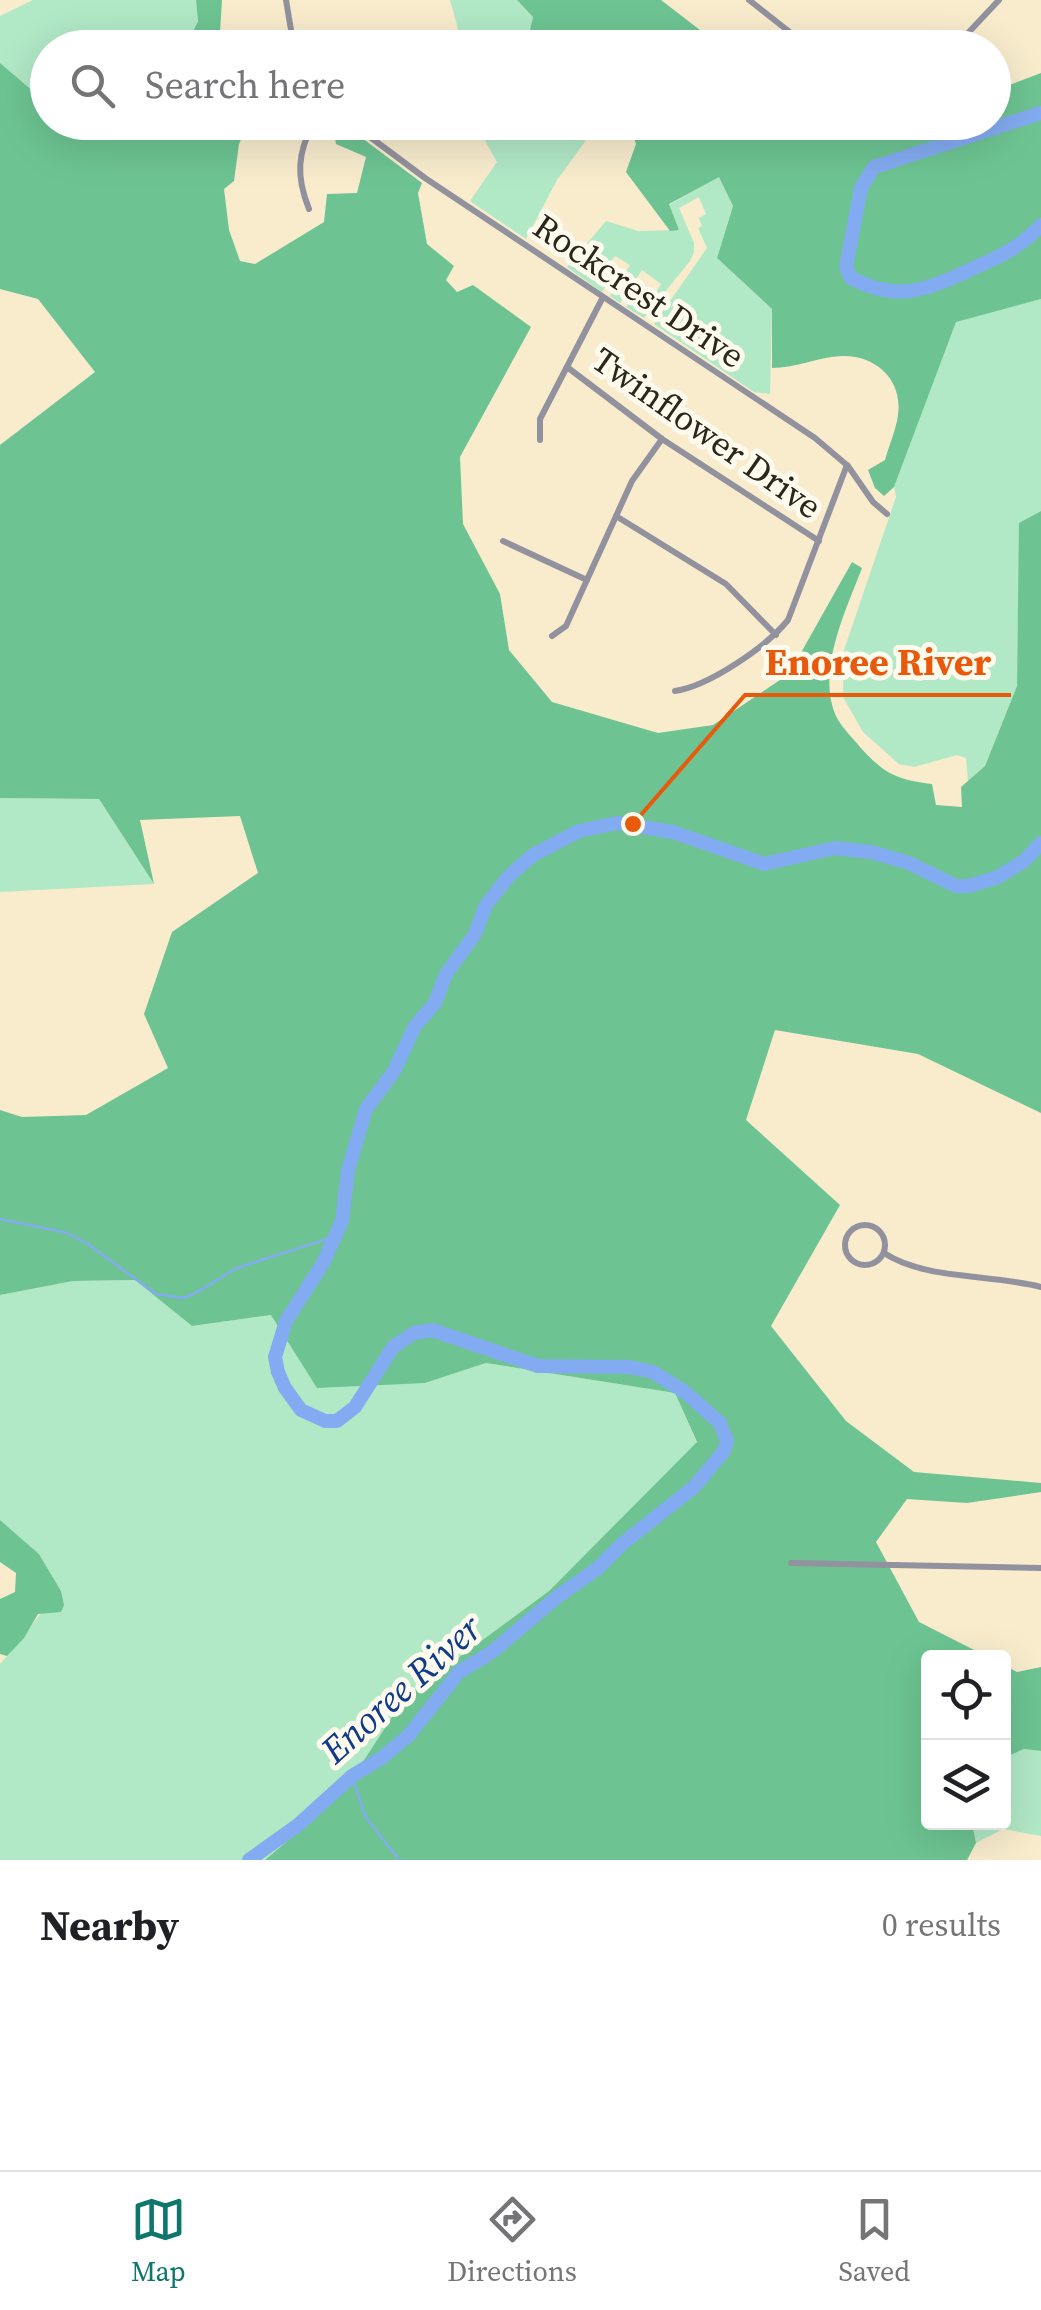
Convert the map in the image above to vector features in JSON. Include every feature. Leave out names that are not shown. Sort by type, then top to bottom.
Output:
[{"type":"street","points":[[286,0],[291,30]]},
{"type":"street","points":[[749,0],[787,30]]},
{"type":"street","points":[[971,30],[999,0]]},
{"type":"street","points":[[305,140],[298,173],[310,208]]},
{"type":"street","name":"Rockcrest Drive","points":[[374,140],[815,438],[847,465],[873,502],[887,514]]},
{"type":"street","points":[[540,440],[540,419],[604,297]]},
{"type":"street","name":"Twinflower Drive","points":[[567,367],[662,439],[819,541]]},
{"type":"street","points":[[552,636],[566,626],[632,481],[662,439]]},
{"type":"street","points":[[675,691],[695,688],[776,635],[788,620],[847,465]]},
{"type":"street","points":[[616,516],[726,584],[776,635]]},
{"type":"street","points":[[502,541],[587,580]]},
{"type":"street","points":[[860,1225],[878,1229],[885,1240],[884,1253],[870,1264],[854,1260],[846,1250],[850,1232],[860,1225]]},
{"type":"street","points":[[884,1253],[913,1267],[1006,1279],[1041,1288]]},
{"type":"street","points":[[791,1563],[1041,1568]]},
{"type":"green space","points":[[33,0],[196,0],[198,20],[193,30],[30,30],[30,89],[0,63],[0,16]]},
{"type":"green space","points":[[196,0],[222,0],[220,30],[194,30],[198,21]]},
{"type":"green space","points":[[450,0],[517,0],[533,17],[530,30],[458,30]]},
{"type":"green space","points":[[517,0],[661,0],[700,30],[530,30],[533,17]]},
{"type":"green space","points":[[0,63],[30,89],[30,140],[241,140],[234,181],[224,189],[229,230],[240,261],[255,264],[324,222],[327,194],[357,193],[366,157],[336,144],[335,140],[365,140],[422,183],[418,193],[427,244],[454,266],[446,280],[457,292],[473,285],[531,327],[460,457],[463,524],[500,594],[509,650],[552,702],[658,733],[713,725],[789,674],[852,562],[862,568],[831,660],[829,680],[836,716],[884,770],[932,784],[936,805],[962,807],[961,787],[985,766],[1017,686],[1019,523],[1041,511],[1041,1113],[918,1054],[775,1030],[746,1120],[840,1205],[771,1326],[846,1421],[914,1472],[1041,1483],[1041,1492],[967,1503],[907,1499],[876,1542],[919,1622],[974,1650],[921,1650],[921,1830],[973,1830],[976,1843],[967,1860],[265,1860],[342,1794],[405,1697],[549,1591],[697,1442],[675,1393],[486,1363],[425,1383],[317,1388],[271,1315],[192,1326],[135,1280],[73,1281],[0,1295],[0,1110],[22,1117],[86,1115],[168,1068],[144,1014],[172,932],[258,873],[240,816],[140,820],[154,884],[99,799],[0,798],[0,445],[95,372],[38,299],[0,289]]},
{"type":"green space","points":[[1041,73],[1041,299],[956,322],[894,487],[884,496],[875,488],[868,470],[885,460],[898,415],[896,391],[885,372],[866,360],[842,356],[772,368],[772,309],[717,258],[733,206],[719,177],[669,204],[679,230],[670,231],[626,172],[635,140],[1011,140],[1011,84]]},
{"type":"green space","points":[[485,140],[586,140],[557,180],[526,239],[470,201],[497,162]]},
{"type":"green space","points":[[719,176],[733,205],[717,258],[772,309],[770,394],[754,392],[654,324],[707,248],[698,228],[702,226],[699,218],[706,214],[699,197],[679,208],[694,243],[690,261],[644,318],[626,307],[634,296],[650,303],[661,284],[642,270],[620,303],[610,296],[630,265],[615,256],[601,274],[609,282],[602,292],[567,267],[606,221],[638,231],[679,230],[669,205]]},
{"type":"green space","points":[[1041,299],[1041,511],[1020,523],[1017,686],[985,766],[968,781],[966,758],[957,755],[914,767],[899,764],[863,732],[843,697],[844,650],[896,497],[894,487],[956,321]]},
{"type":"green space","points":[[0,798],[99,799],[154,884],[0,892]]},
{"type":"green space","points":[[135,1280],[192,1326],[271,1315],[425,1383],[486,1363],[675,1393],[697,1443],[549,1591],[405,1697],[342,1794],[265,1860],[0,1860],[0,1664],[61,1591],[39,1554],[0,1520],[0,1295],[73,1281]]},
{"type":"green space","points":[[0,1520],[39,1554],[61,1591],[64,1605],[61,1612],[38,1614],[7,1656],[0,1654],[0,1599],[15,1592],[16,1573],[0,1562]]},
{"type":"green space","points":[[1041,1667],[1041,1751],[1024,1749],[1011,1755],[1011,1669],[1017,1672]]},
{"type":"green space","points":[[1024,1749],[1041,1751],[1041,1836],[1008,1830],[1011,1755]]},
{"type":"green space","points":[[973,1830],[1001,1830],[976,1843]]},
{"type":"waterway","name":"Enoree River","points":[[1011,123],[1041,113]]},
{"type":"waterway","name":"Enoree River","points":[[958,140],[874,167],[861,188],[846,267],[851,278],[884,290],[929,287],[1003,254],[1041,225]]},
{"type":"waterway","name":"Enoree River","points":[[249,1860],[409,1735],[459,1672],[492,1652],[694,1487],[724,1451],[727,1441],[720,1423],[685,1392],[653,1372],[629,1367],[538,1366],[432,1330],[414,1333],[393,1347],[355,1407],[337,1421],[325,1421],[301,1410],[285,1388],[275,1357],[286,1321],[323,1263],[342,1221],[348,1170],[366,1109],[394,1071],[415,1026],[435,1003],[446,974],[475,934],[486,905],[509,876],[533,855],[579,831],[617,823],[673,832],[764,864],[835,848],[871,852],[909,863],[956,886],[998,877],[1024,861],[1041,843]]},
{"type":"waterway","points":[[0,1219],[67,1233],[156,1294],[183,1298],[237,1268],[336,1236]]},
{"type":"waterway","points":[[352,1776],[365,1816],[399,1860]]},
{"type":"place","name":"Enoree River","points":[[633,824]]}]
